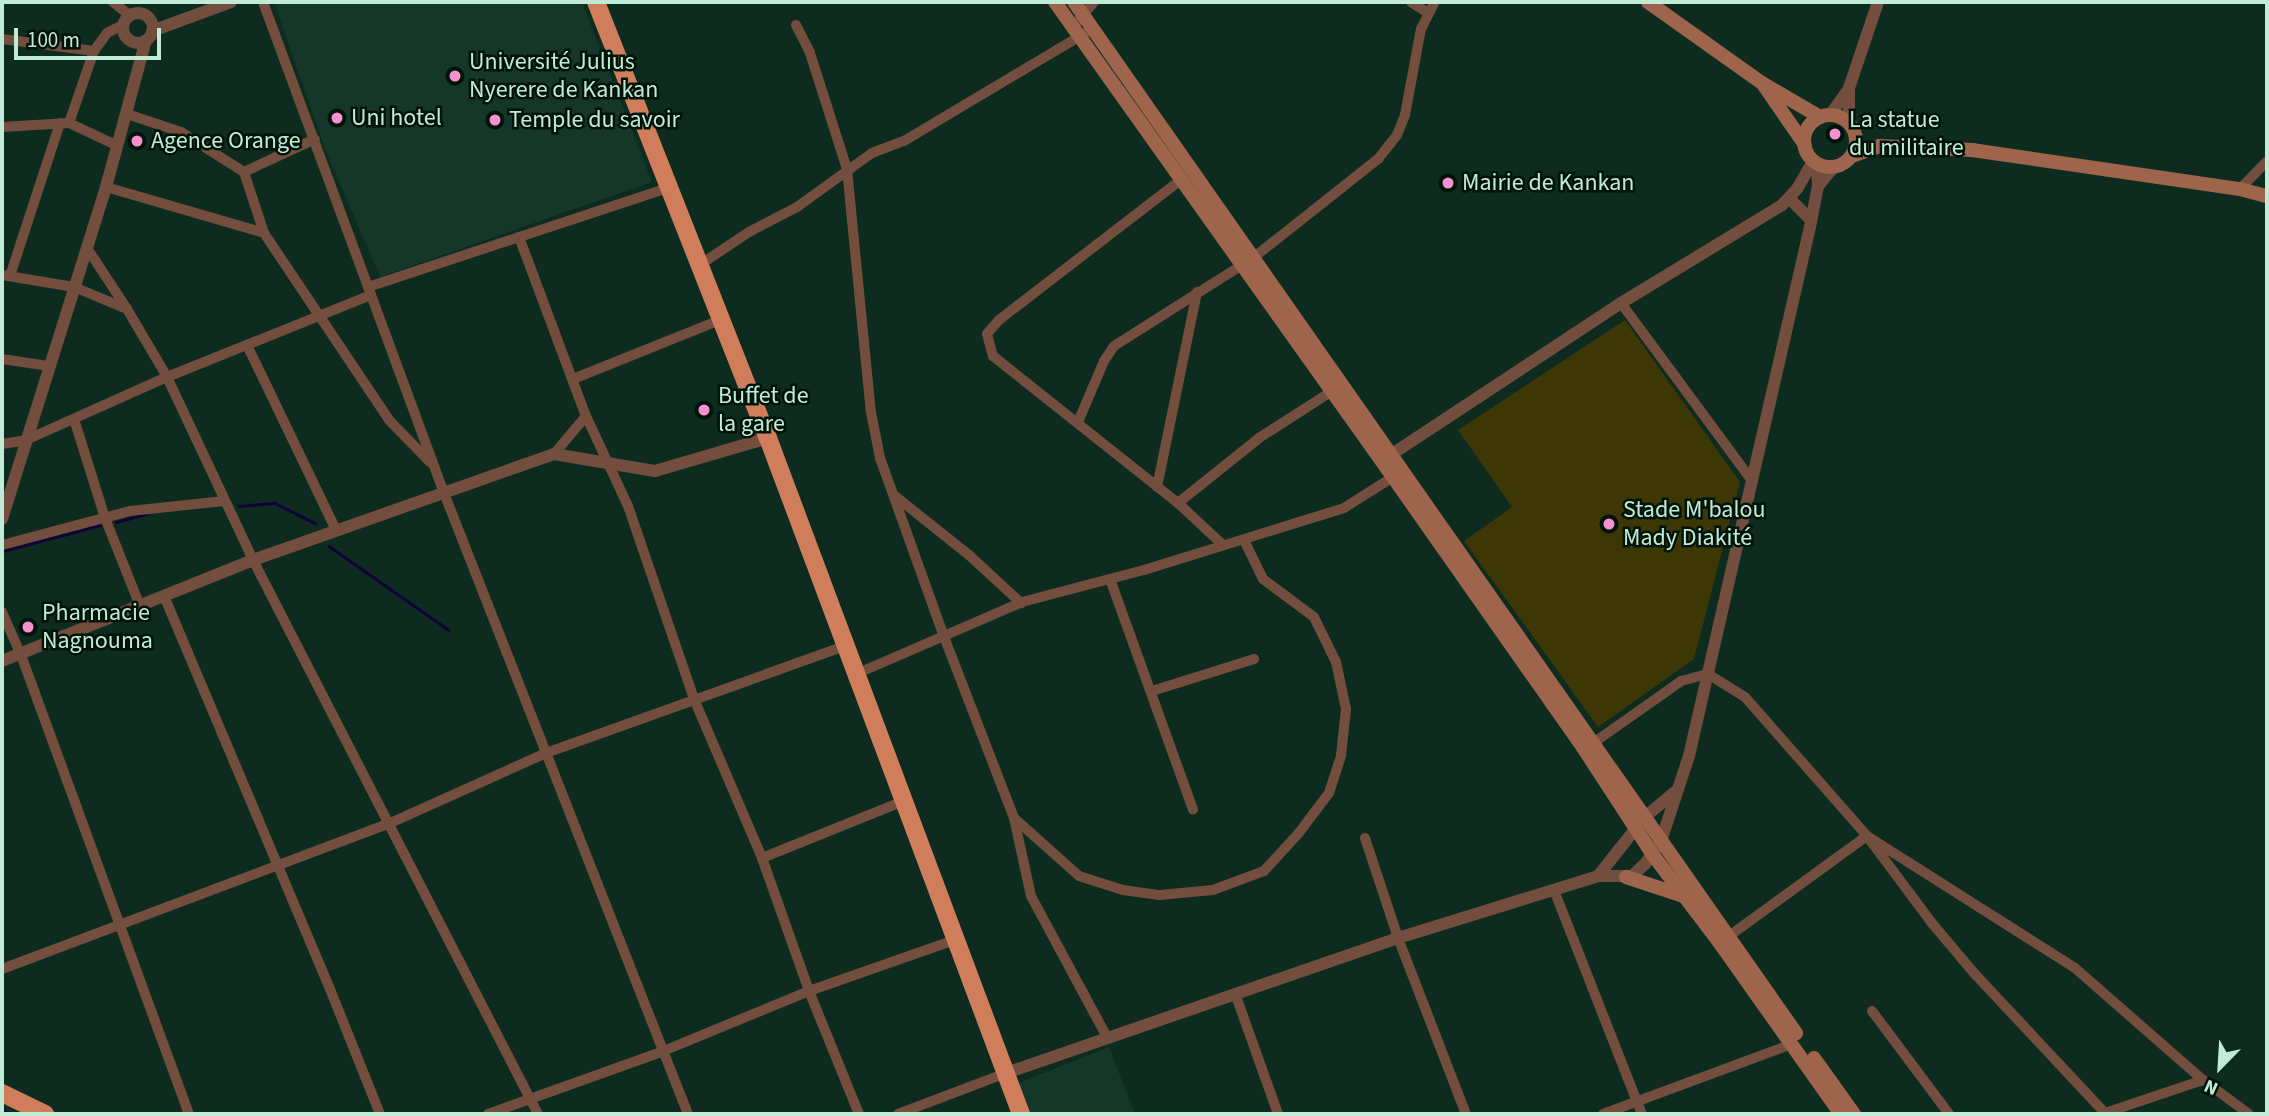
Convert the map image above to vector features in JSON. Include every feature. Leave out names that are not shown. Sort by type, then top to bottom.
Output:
[{"type":"highway","points":[[596,2],[768,438],[1021,1114]]},
{"type":"highway","points":[[2,1093],[45,1114]]},
{"type":"highway","points":[[2,1103],[25,1114]]},
{"type":"main road","points":[[1055,2],[1182,179],[1248,262]]},
{"type":"main road","points":[[1074,2],[1248,262],[1589,746],[1635,829],[1653,855],[1692,896],[1854,1114]]},
{"type":"main road","points":[[1648,2],[1762,83],[1852,127],[1879,146]]},
{"type":"main road","points":[[1762,83],[1815,162],[1834,167],[1852,156],[1879,146],[1972,150],[2240,189],[2267,196]]},
{"type":"main road","points":[[1805,145],[1807,128],[1825,116]]},
{"type":"main road","points":[[1852,127],[1856,148],[1852,156]]},
{"type":"main road","points":[[1386,458],[1393,477],[1589,746],[1645,817],[1692,896]]},
{"type":"main road","points":[[1626,877],[1692,896]]},
{"type":"main road","points":[[1724,939],[1841,1114]]},
{"type":"street","points":[[113,2],[126,20],[130,40],[230,2]]},
{"type":"street","points":[[263,2],[444,493],[661,1052],[688,1114]]},
{"type":"street","points":[[698,266],[749,232],[797,207],[872,153],[904,141],[1076,32],[1089,21],[1094,2]]},
{"type":"street","points":[[1411,2],[1428,13]]},
{"type":"street","points":[[1078,422],[1104,361],[1114,346],[1248,262],[1378,159],[1397,135],[1405,115],[1421,29],[1435,2]]},
{"type":"street","points":[[1825,116],[1849,88],[1878,2]]},
{"type":"street","points":[[2,519],[26,440],[50,366],[74,287],[106,187],[118,146],[149,35],[146,15],[126,20],[107,33],[94,51],[6,276],[74,287],[127,309]]},
{"type":"street","points":[[796,25],[810,53],[847,169],[872,412],[880,458],[943,634],[1014,818],[1031,896],[1108,1039]]},
{"type":"street","points":[[2,39],[94,51]]},
{"type":"street","points":[[1849,88],[1852,127]]},
{"type":"street","points":[[127,114],[181,132],[244,172],[264,233],[389,420],[434,466]]},
{"type":"street","points":[[2,127],[64,123],[118,146]]},
{"type":"street","points":[[244,172],[314,139]]},
{"type":"street","points":[[2240,189],[2267,161]]},
{"type":"street","points":[[898,1114],[1006,1073],[1398,938],[1598,876],[1626,877],[1638,872],[1661,841],[1689,756],[1811,220],[1818,186],[1815,162]]},
{"type":"street","points":[[1386,458],[1620,303],[1790,199],[1815,162]]},
{"type":"street","points":[[1818,186],[1834,167]]},
{"type":"street","points":[[1182,179],[999,320],[987,334],[993,356],[1178,503],[1223,545]]},
{"type":"street","points":[[106,187],[264,233]]},
{"type":"street","points":[[2,444],[26,440],[167,377],[321,315],[370,291],[519,237],[670,187]]},
{"type":"street","points":[[1790,199],[1811,220]]},
{"type":"street","points":[[519,237],[586,416],[628,506],[694,699],[762,858],[809,991],[859,1114]]},
{"type":"street","points":[[87,248],[167,377],[253,559],[538,1114]]},
{"type":"street","points":[[1157,487],[1197,292]]},
{"type":"street","points":[[1620,303],[1753,482]]},
{"type":"street","points":[[573,379],[720,320]]},
{"type":"street","points":[[247,345],[336,530]]},
{"type":"street","points":[[2,359],[50,366]]},
{"type":"street","points":[[1178,503],[1259,438],[1337,387]]},
{"type":"street","points":[[554,454],[586,416]]},
{"type":"street","points":[[74,419],[105,518],[140,606]]},
{"type":"street","points":[[2,661],[253,559],[554,454],[655,471],[768,438]]},
{"type":"street","points":[[856,674],[943,634],[1021,603],[1244,540],[1344,508],[1393,477]]},
{"type":"street","points":[[894,495],[969,555],[1021,603]]},
{"type":"street","points":[[2,545],[130,511],[224,500]]},
{"type":"street","points":[[1014,818],[1079,876],[1124,890],[1160,895],[1213,890],[1264,871],[1298,834],[1329,793],[1341,755],[1346,709],[1336,662],[1314,617],[1263,579],[1244,540]]},
{"type":"street","points":[[1110,579],[1153,691],[1192,809]]},
{"type":"street","points":[[164,596],[380,1114]]},
{"type":"street","points":[[2,612],[21,655],[189,1114]]},
{"type":"street","points":[[2,969],[388,824],[546,753],[845,646]]},
{"type":"street","points":[[1153,691],[1254,659]]},
{"type":"street","points":[[1589,746],[1681,681],[1708,674],[1745,697],[1867,836],[1965,963],[2104,1114],[2203,1080]]},
{"type":"street","points":[[1598,876],[1645,817],[1675,792]]},
{"type":"street","points":[[762,858],[904,801]]},
{"type":"street","points":[[1724,939],[1867,836]]},
{"type":"street","points":[[1867,836],[2075,968],[2203,1080],[2249,1114]]},
{"type":"street","points":[[1365,838],[1398,938],[1466,1114]]},
{"type":"street","points":[[1554,890],[1642,1114]]},
{"type":"street","points":[[488,1114],[661,1052],[809,991],[956,940]]},
{"type":"street","points":[[1236,996],[1278,1114]]},
{"type":"street","points":[[1872,1011],[1949,1114]]},
{"type":"street","points":[[1603,1114],[1792,1044]]},
{"type":"shaded area","name":"Université Julius Nyerere de Kankan","points":[[274,2],[582,2],[652,182],[380,277],[325,149]]},
{"type":"shaded area","name":"Stade M'balou Mady Diakité","points":[[1625,320],[1740,482],[1694,659],[1598,727],[1464,541],[1512,507],[1458,430]]},
{"type":"shaded area","points":[[1109,1047],[1135,1114],[1028,1114],[1016,1084]]},
{"type":"waterway","points":[[239,506],[275,503],[315,523]]},
{"type":"waterway","points":[[116,522],[146,514]]},
{"type":"waterway","points":[[3,551],[100,525]]},
{"type":"waterway","points":[[329,546],[449,630]]},
{"type":"waterway","points":[[2,1111],[9,1114]]},
{"type":"place","name":"Université Julius Nyerere de Kankan","points":[[455,76]]},
{"type":"place","name":"Uni hotel","points":[[337,118]]},
{"type":"place","name":"Temple du savoir","points":[[495,120]]},
{"type":"place","name":"La statue du militaire","points":[[1835,134]]},
{"type":"place","name":"Agence Orange","points":[[137,141]]},
{"type":"place","name":"Mairie de Kankan","points":[[1448,183]]},
{"type":"place","name":"Buffet de la gare","points":[[704,410]]},
{"type":"place","name":"Stade M'balou Mady Diakité","points":[[1609,524]]},
{"type":"place","name":"Pharmacie Nagnouma","points":[[28,627]]}]
